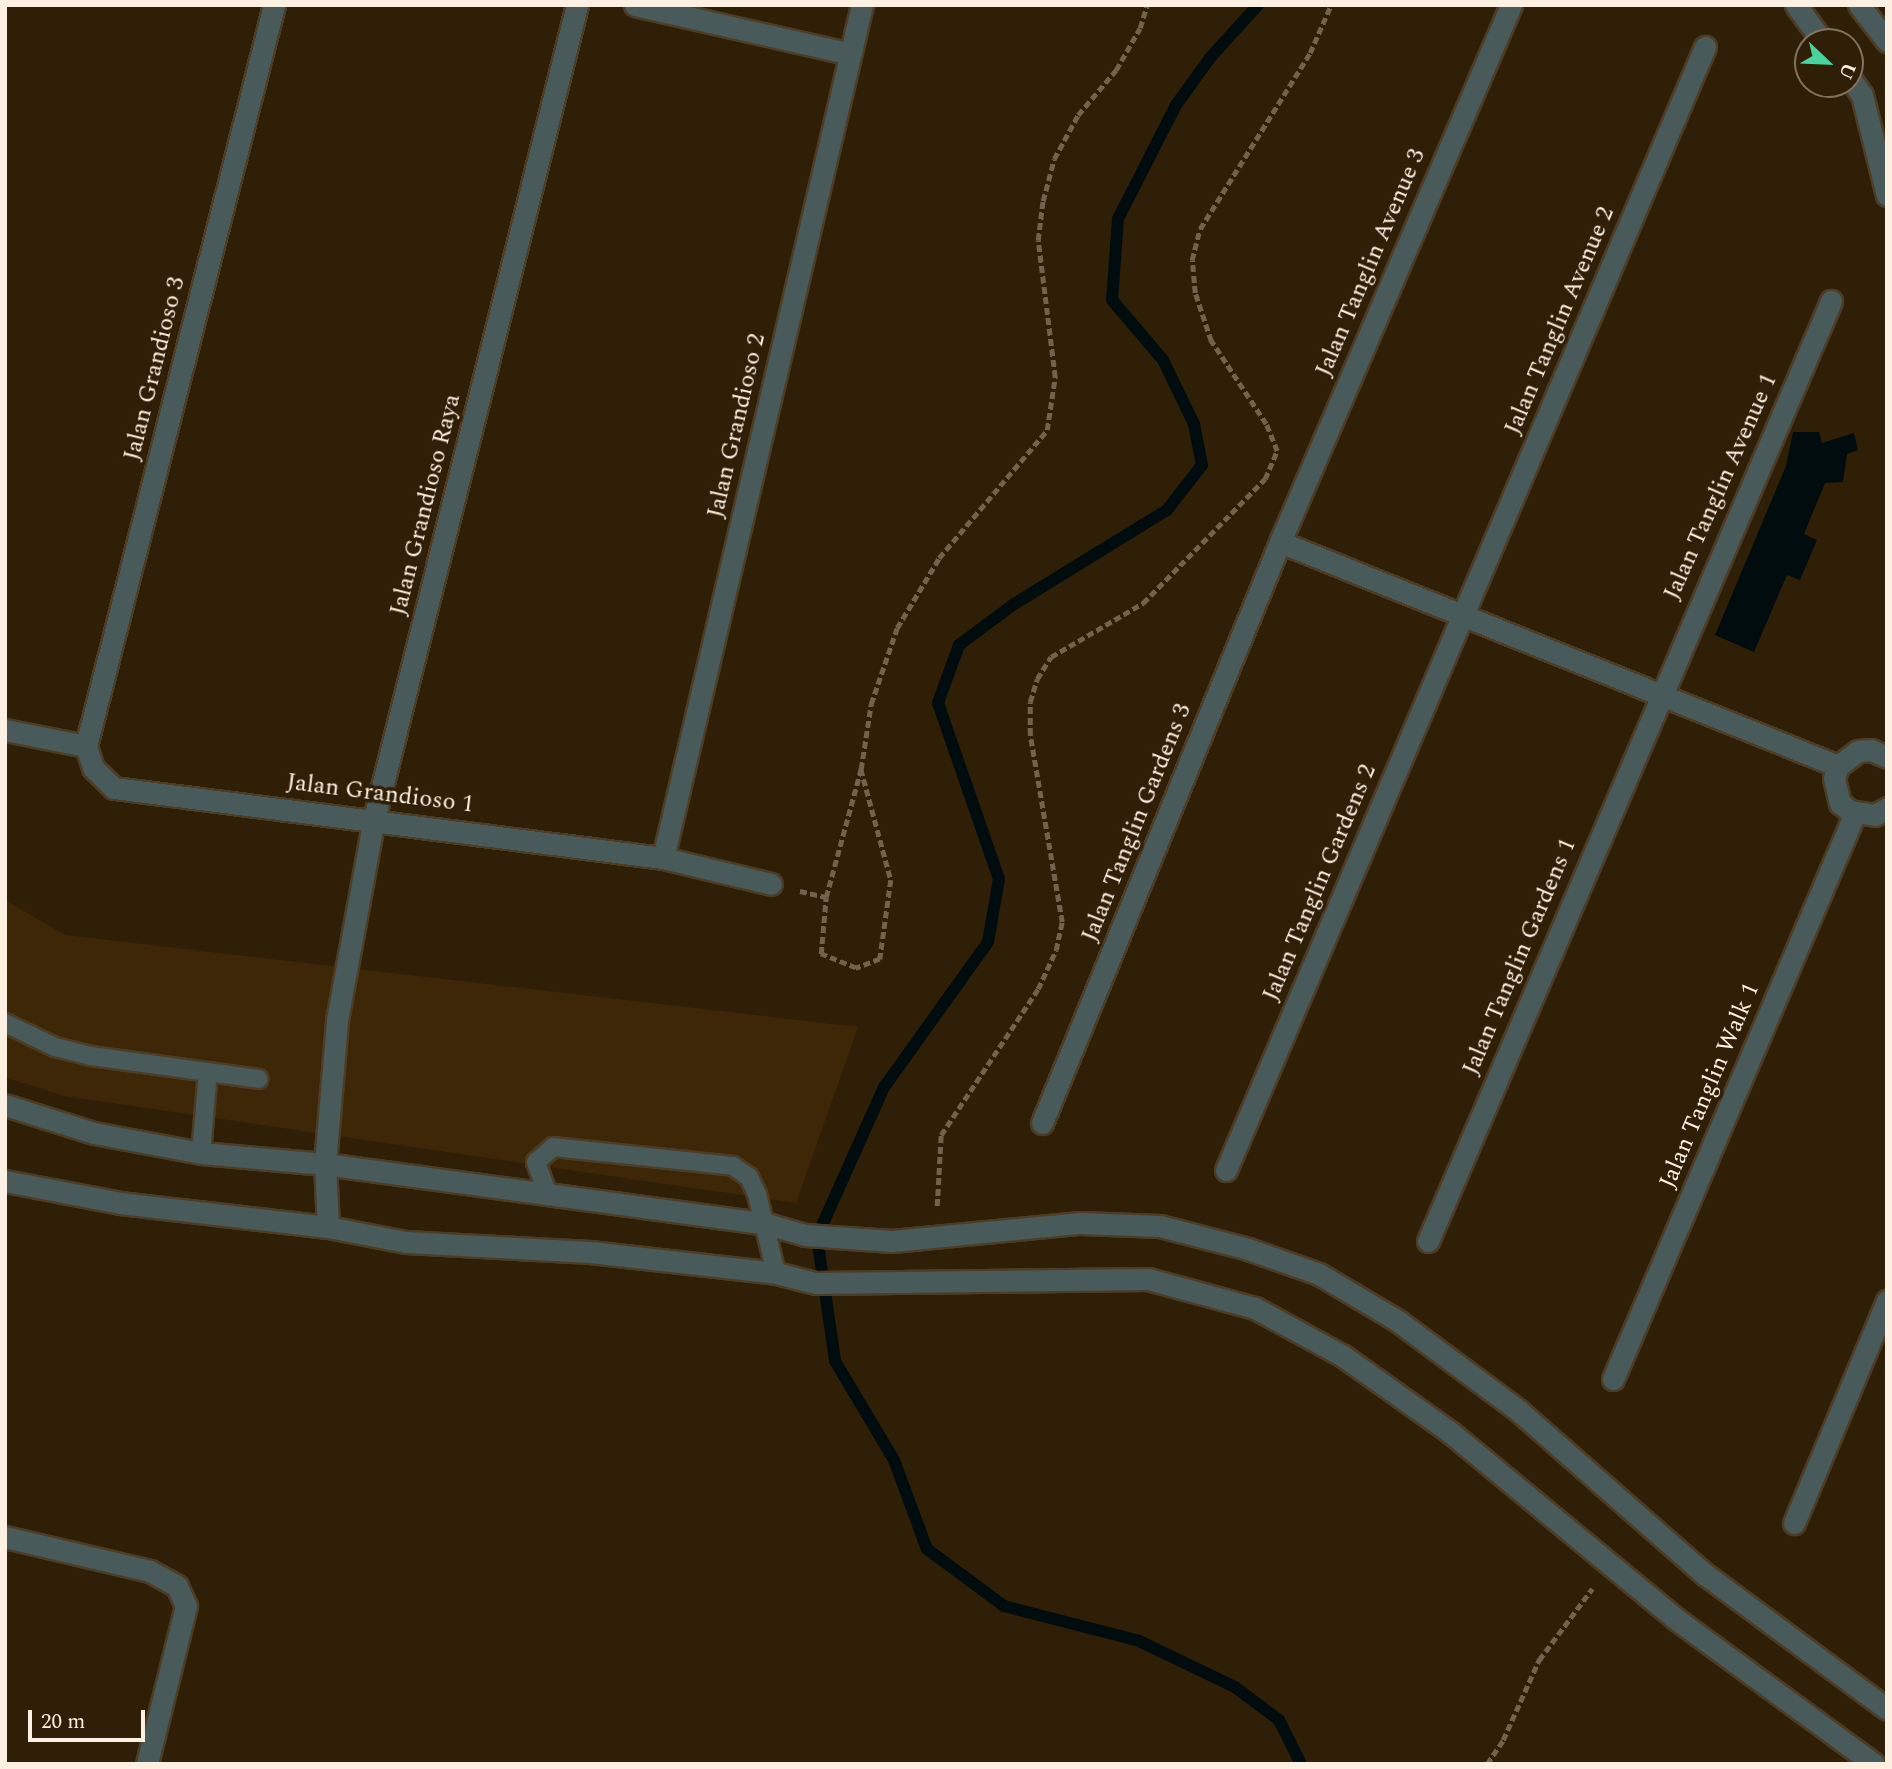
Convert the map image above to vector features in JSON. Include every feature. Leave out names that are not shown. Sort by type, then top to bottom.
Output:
[{"type":"street","name":"Jalan Grandioso 3","points":[[86,746],[274,5]]},
{"type":"street","name":"Jalan Grandioso Raya","points":[[328,1227],[325,1164],[337,1020],[374,819],[578,5]]},
{"type":"street","points":[[635,5],[850,54]]},
{"type":"street","name":"Jalan Grandioso 2","points":[[663,858],[862,5]]},
{"type":"street","name":"Jalan Tanglin Avenue 3","points":[[1280,542],[1511,5]]},
{"type":"street","points":[[1796,5],[1813,28]]},
{"type":"street","points":[[1859,5],[1887,41]]},
{"type":"street","name":"Jalan Tanglin Avenue 2","points":[[1463,616],[1705,47]]},
{"type":"street","points":[[1863,98],[1887,195]]},
{"type":"street","name":"Jalan Tanglin Avenue 1","points":[[1660,695],[1831,301]]},
{"type":"street","points":[[1280,542],[1838,766]]},
{"type":"street","name":"Jalan Tanglin Gardens 3","points":[[1042,1123],[1280,542]]},
{"type":"street","name":"Jalan Tanglin Gardens 2","points":[[1226,1170],[1463,616]]},
{"type":"street","name":"Jalan Tanglin Gardens 1","points":[[1428,1241],[1660,695]]},
{"type":"street","points":[[5,730],[86,746]]},
{"type":"street","name":"Jalan Grandioso 1","points":[[86,746],[93,768],[114,788],[374,819],[663,858],[771,884]]},
{"type":"street","points":[[1884,752],[1858,751],[1838,766],[1835,792],[1840,803],[1855,813],[1875,815],[1887,808]]},
{"type":"street","name":"Jalan Tanglin Walk 1","points":[[1613,1379],[1855,813]]},
{"type":"street","points":[[5,1105],[94,1133],[201,1153],[325,1164],[767,1224],[805,1235],[892,1241],[1080,1223],[1160,1226],[1248,1249],[1319,1274],[1398,1321],[1519,1411],[1706,1574],[1887,1709]]},
{"type":"street","points":[[5,1181],[168,1210],[328,1227],[407,1242],[590,1252],[776,1273],[815,1283],[1148,1279],[1255,1308],[1343,1356],[1450,1432],[1610,1567],[1874,1764]]},
{"type":"street","points":[[1794,1523],[1887,1301]]},
{"type":"street","points":[[5,1537],[150,1572],[177,1586],[186,1606],[147,1764]]},
{"type":"lane","points":[[5,1023],[55,1047],[258,1079]]},
{"type":"lane","points":[[201,1153],[208,1072]]},
{"type":"lane","points":[[548,1195],[536,1162],[554,1147],[733,1166],[749,1177],[767,1224],[776,1273]]},
{"type":"path","points":[[861,769],[891,880],[880,959],[856,968],[821,954],[826,897],[861,769],[871,704],[897,628],[939,558],[1047,430],[1055,377],[1038,240],[1043,201],[1054,159],[1078,115],[1116,69],[1140,28],[1147,5]]},
{"type":"path","points":[[935,1235],[941,1135],[1038,989],[1056,950],[1062,922],[1030,735],[1030,702],[1037,679],[1051,657],[1143,603],[1265,480],[1277,451],[1266,424],[1211,341],[1195,293],[1192,260],[1200,229],[1310,52],[1331,5]]},
{"type":"path","points":[[1487,1764],[1503,1740],[1539,1660],[1610,1567]]},
{"type":"shaded area","points":[[1793,432],[1819,432],[1822,443],[1854,433],[1858,450],[1847,454],[1843,482],[1825,483],[1804,534],[1817,540],[1800,580],[1787,575],[1754,652],[1715,635],[1786,466]]},
{"type":"shaded area","points":[[5,900],[65,935],[858,1027],[796,1203],[64,1096],[5,1077]]},
{"type":"waterway","points":[[1258,5],[1210,58],[1176,105],[1118,219],[1112,300],[1163,360],[1194,424],[1202,465],[1167,510],[1014,604],[959,645],[938,703],[999,879],[988,942],[884,1087],[817,1237],[835,1361],[894,1460],[927,1549],[1004,1606],[1139,1641],[1235,1687],[1279,1720],[1301,1764]]}]
